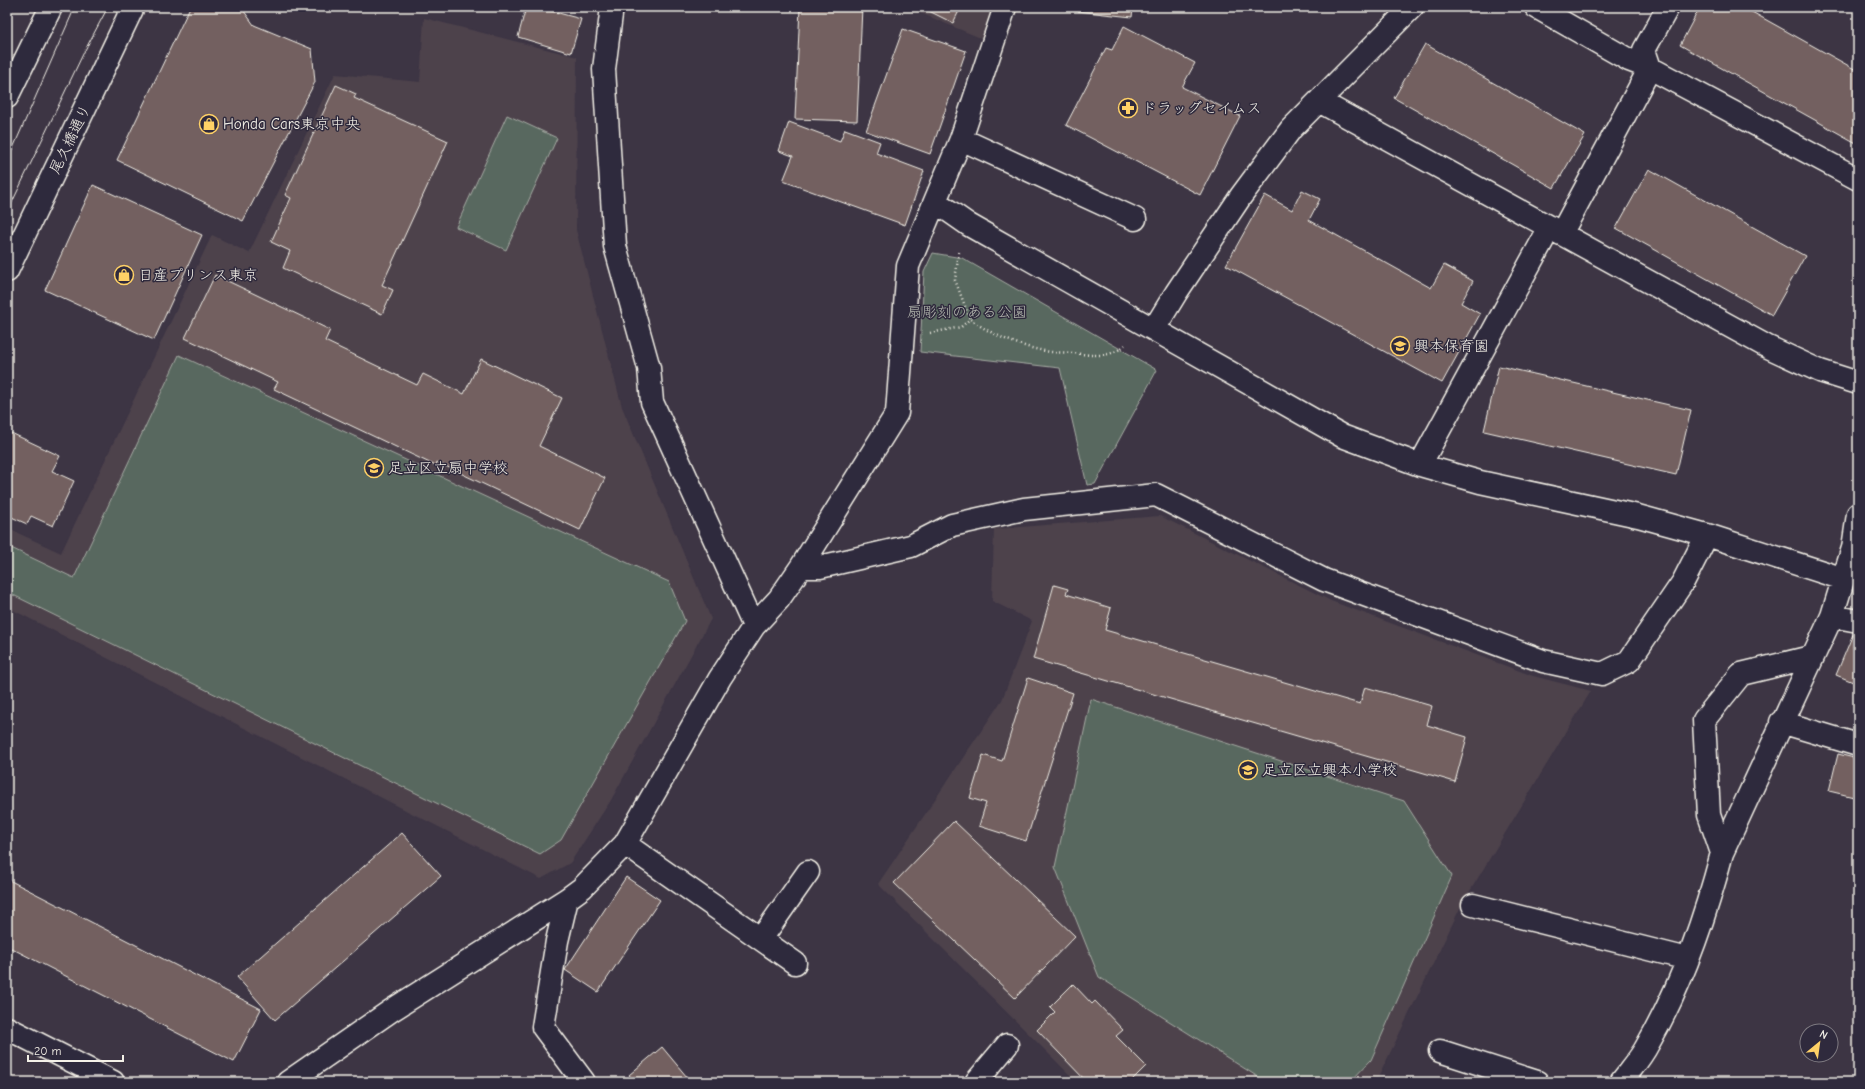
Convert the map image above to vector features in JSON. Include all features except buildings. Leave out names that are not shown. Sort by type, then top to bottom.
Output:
[{"type":"street","points":[[7,97],[50,7]]},
{"type":"street","name":"尾久橋通り","points":[[7,271],[133,7]]},
{"type":"street","points":[[612,7],[604,69],[615,246],[649,368],[652,402],[754,626]]},
{"type":"street","points":[[288,1082],[392,1010],[567,899],[582,888],[625,844],[720,678],[754,626],[779,599],[801,567],[897,413],[908,266],[961,139],[1005,7]]},
{"type":"street","points":[[1154,329],[1176,293],[1241,196],[1291,129],[1412,7]]},
{"type":"street","points":[[1536,7],[1629,60],[1650,68],[1858,179]]},
{"type":"street","points":[[1420,465],[1650,68],[1644,50],[1668,7]]},
{"type":"street","points":[[1319,101],[1766,346],[1820,371],[1858,383]]},
{"type":"street","points":[[961,139],[1135,219]]},
{"type":"street","points":[[936,202],[968,225],[1342,436],[1420,465],[1480,482],[1638,516],[1707,535],[1844,579]]},
{"type":"street","points":[[801,567],[820,567],[911,546],[952,525],[1024,509],[1156,495],[1324,580],[1543,661],[1602,674],[1629,661],[1684,582],[1707,535]]},
{"type":"street","points":[[1621,1082],[1647,1046],[1666,1010],[1688,959],[1714,882],[1722,853],[1781,722],[1832,616],[1855,548],[1858,514]]},
{"type":"street","points":[[1832,616],[1858,621]]},
{"type":"street","points":[[1722,853],[1709,815],[1704,720],[1741,674],[1811,658]]},
{"type":"street","points":[[1781,722],[1858,745]]},
{"type":"street","points":[[625,844],[795,963]]},
{"type":"street","points":[[761,939],[808,872]]},
{"type":"street","points":[[567,899],[557,941],[543,1027],[584,1082]]},
{"type":"street","points":[[1473,905],[1688,959]]},
{"type":"street","points":[[7,1028],[113,1082]]},
{"type":"street","points":[[976,1082],[1007,1045]]},
{"type":"street","points":[[1440,1051],[1537,1082]]},
{"type":"path","points":[[960,248],[955,280],[970,319],[987,331],[1008,340],[1046,351],[1097,356],[1115,352],[1124,346],[1126,342]]},
{"type":"path","points":[[926,333],[939,332],[961,327],[970,319]]},
{"type":"shaded area","points":[[906,7],[994,7],[983,39]]},
{"type":"shaded area","name":"足立区立扇中学校","points":[[424,18],[577,57],[576,230],[622,407],[711,619],[611,800],[570,863],[541,879],[7,607],[7,528],[61,553],[212,235],[249,253],[335,74],[420,82]]},
{"type":"shaded area","name":"足立区立興本小学校","points":[[1160,516],[1331,601],[1533,676],[1591,691],[1461,906],[1376,1082],[1077,1082],[878,884],[1002,700],[1032,621],[992,601],[994,529]]},
{"type":"green space","points":[[507,115],[557,138],[506,250],[456,227]]},
{"type":"green space","name":"扇彫刻のある公園","points":[[933,253],[962,258],[1157,370],[1095,484],[1087,485],[1060,368],[920,352],[924,272]]},
{"type":"green space","points":[[179,355],[669,582],[685,621],[561,840],[540,854],[7,592],[7,546],[74,578]]},
{"type":"green space","points":[[1091,699],[1404,801],[1452,876],[1371,1060],[1350,1082],[1266,1082],[1099,977],[1055,867]]},
{"type":"tram line","points":[[7,162],[75,7]]},
{"type":"tram line","points":[[7,213],[84,52],[108,7]]},
{"type":"place","name":"ドラッグセイムス","points":[[1128,108]]},
{"type":"place","name":"Honda Cars東京中央","points":[[209,124]]},
{"type":"place","name":"日産プリンス東京","points":[[124,275]]},
{"type":"place","name":"興本保育園","points":[[1400,346]]},
{"type":"place","name":"足立区立扇中学校","points":[[374,468]]},
{"type":"place","name":"足立区立興本小学校","points":[[1248,770]]}]
